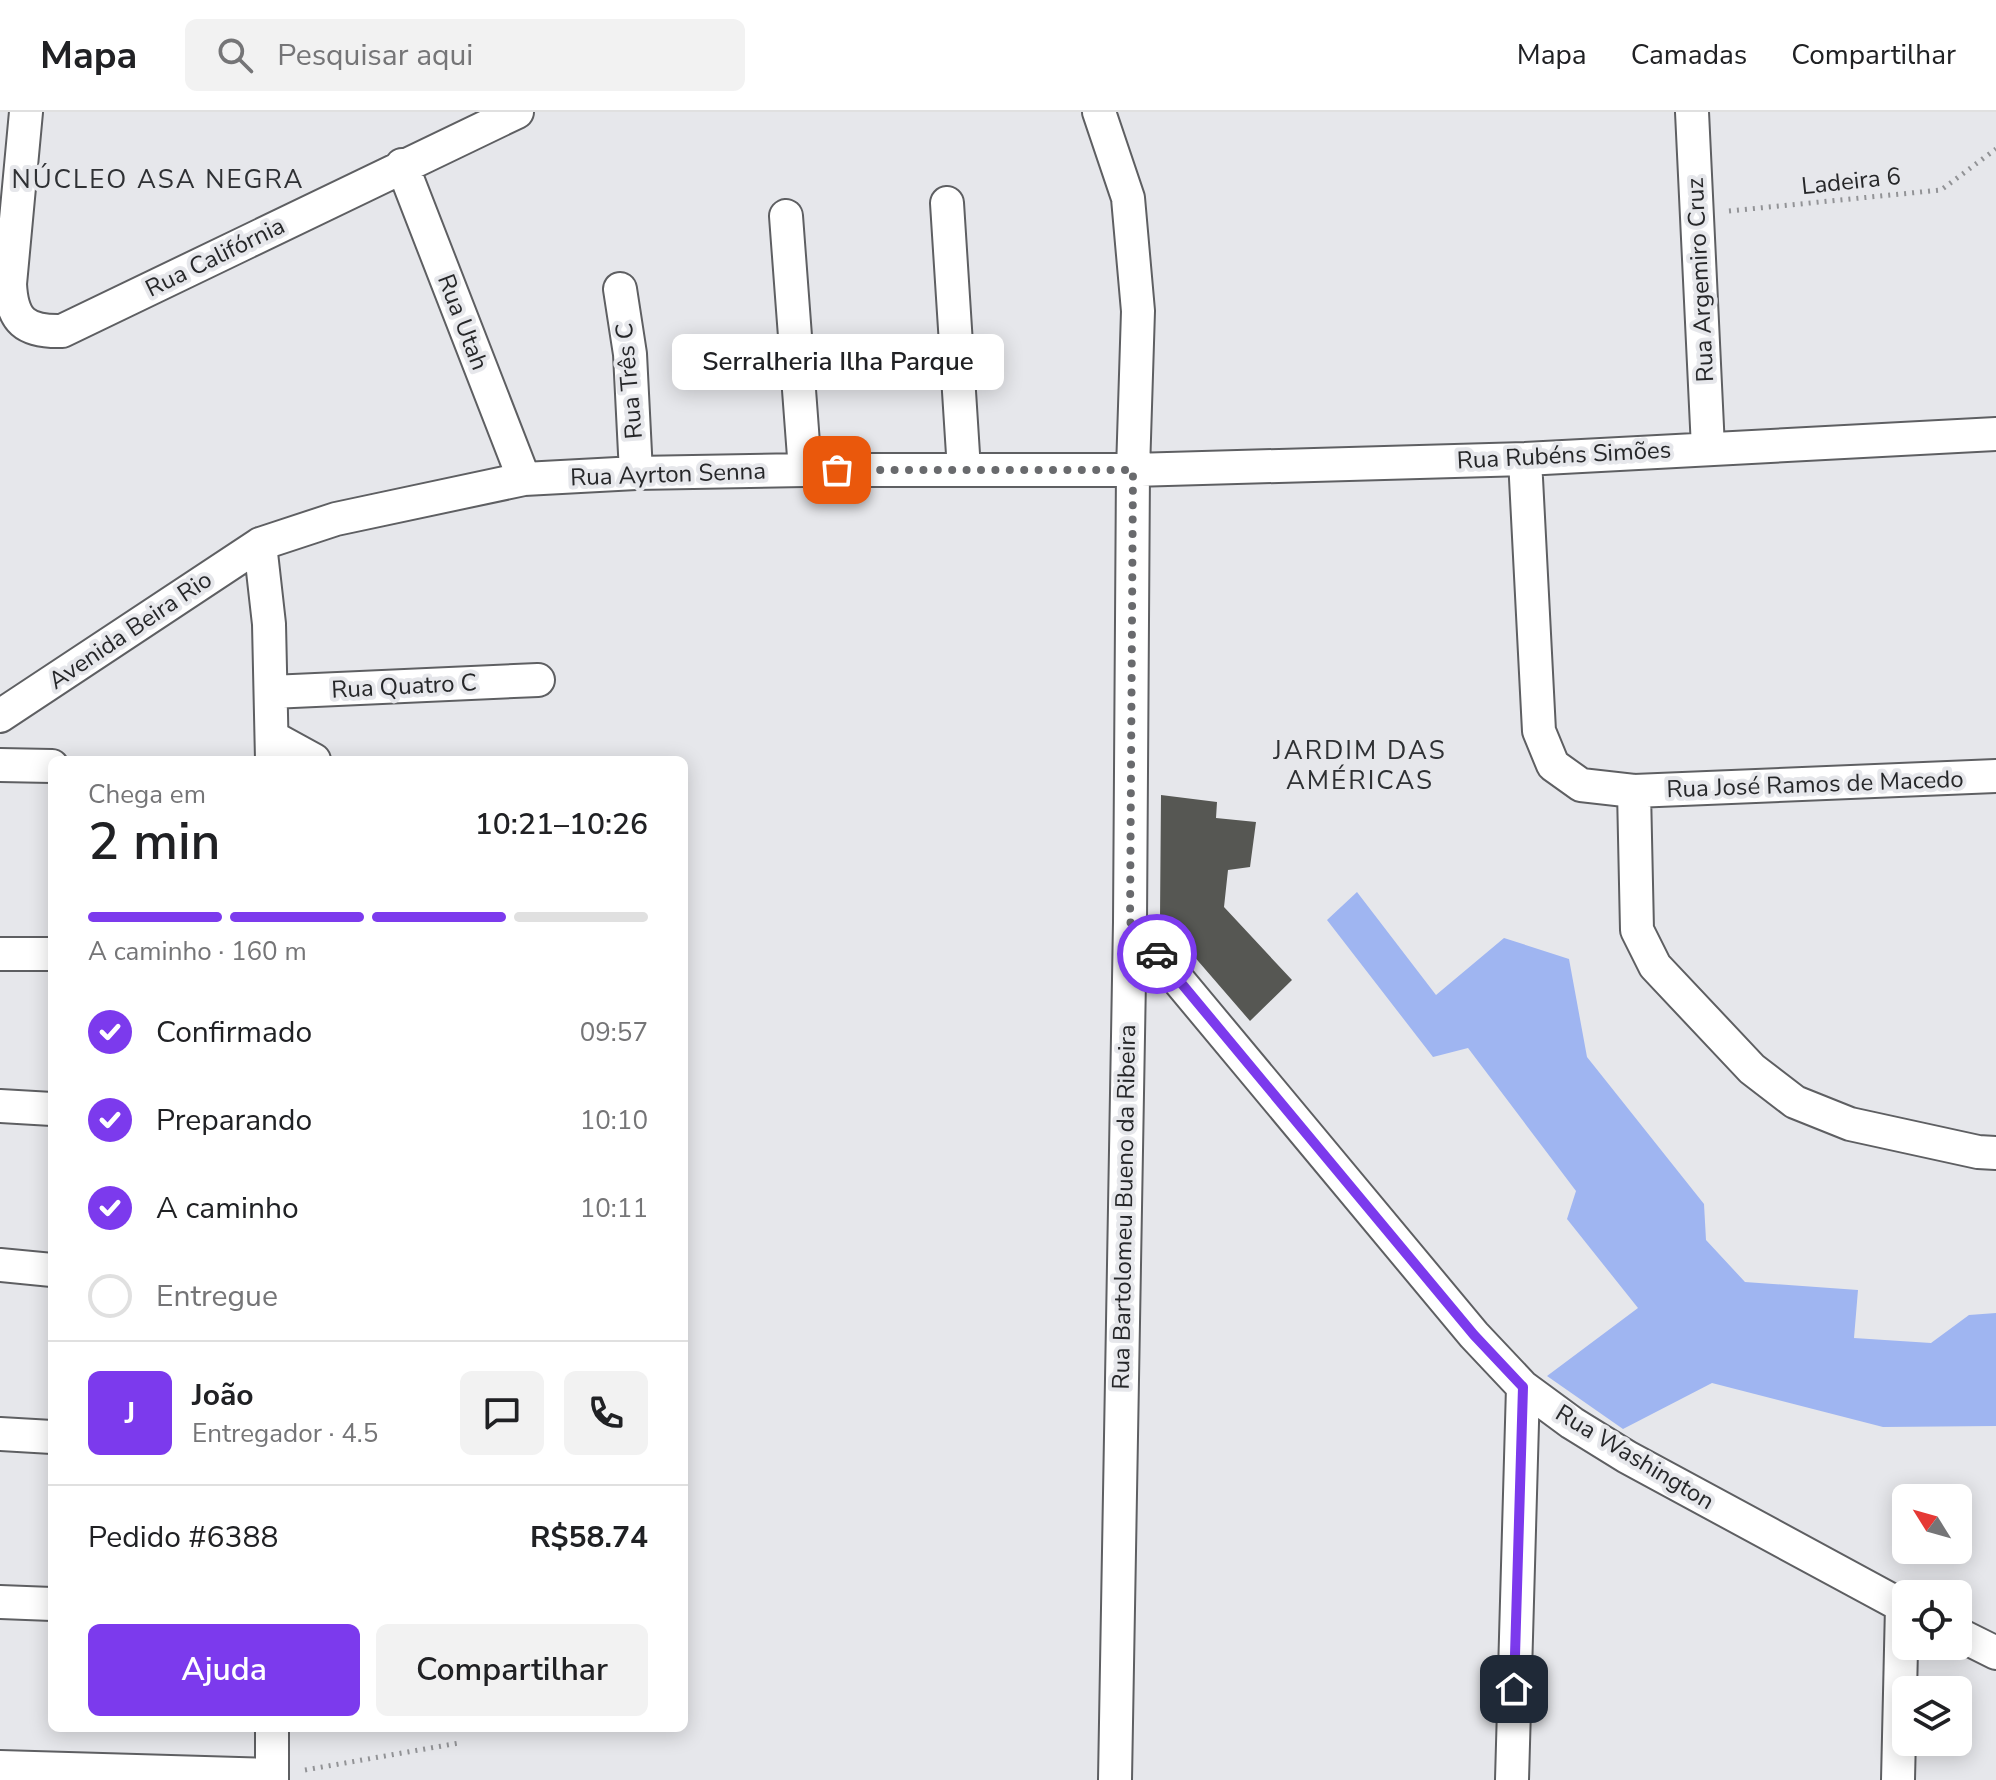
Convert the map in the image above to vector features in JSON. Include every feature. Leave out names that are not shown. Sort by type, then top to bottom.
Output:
[{"type":"street","name":"Rua Califórnia","points":[[26,112],[10,284],[11,304],[21,321],[41,331],[62,331],[517,112]]},
{"type":"street","name":"Rua Bartolomeu Bueno da Ribeira","points":[[1099,112],[1128,198],[1138,311],[1133,470],[1130,922],[1115,1780]]},
{"type":"street","name":"Rua Argemiro Cruz","points":[[1692,112],[1708,448]]},
{"type":"street","name":"Rua Utah","points":[[402,165],[524,479]]},
{"type":"street","points":[[947,203],[964,470]]},
{"type":"street","points":[[786,216],[805,470]]},
{"type":"street","name":"Rua Três C","points":[[620,289],[630,354],[636,473]]},
{"type":"street","name":"Rua Rubéns Simões","points":[[1133,470],[1525,459],[1996,434]]},
{"type":"street","name":"Rua José Ramos de Macedo","points":[[1525,459],[1539,731],[1553,765],[1581,785],[1634,791],[1996,776]]},
{"type":"street","name":"Rua Ayrton Senna","points":[[260,544],[336,519],[524,479],[636,473],[805,470],[1133,470]]},
{"type":"street","points":[[260,544],[269,624],[272,748],[300,756]]},
{"type":"street","name":"Avenida Beira Rio","points":[[0,716],[260,544]]},
{"type":"street","name":"Rua Quatro C","points":[[271,692],[538,680]]},
{"type":"street","points":[[0,765],[48,766]]},
{"type":"street","points":[[1634,791],[1637,930],[1655,966],[1752,1069],[1795,1102],[1850,1124],[1978,1152],[1996,1153]]},
{"type":"street","name":"Rua Washington","points":[[1130,922],[1474,1335],[1523,1387],[1572,1423],[1627,1457],[1892,1601]]},
{"type":"street","points":[[0,954],[48,954]]},
{"type":"street","points":[[0,1106],[48,1109]]},
{"type":"street","points":[[0,1265],[48,1270]]},
{"type":"street","points":[[1512,1780],[1523,1387]]},
{"type":"street","points":[[0,1434],[48,1437]]},
{"type":"street","points":[[0,1602],[48,1604]]},
{"type":"street","points":[[1972,1641],[1996,1653]]},
{"type":"street","points":[[1898,1780],[1902,1660]]},
{"type":"street","points":[[0,1767],[272,1778],[272,1732]]},
{"type":"path","name":"Ladeira 6","points":[[1696,214],[1941,190],[1996,149]]},
{"type":"path","points":[[272,1778],[459,1743]]},
{"type":"shaded area","points":[[1357,892],[1436,995],[1504,938],[1569,959],[1587,1057],[1704,1204],[1706,1240],[1745,1282],[1858,1290],[1854,1338],[1931,1343],[1969,1315],[1996,1313],[1996,1426],[1883,1427],[1712,1383],[1623,1429],[1547,1376],[1638,1308],[1567,1219],[1576,1191],[1468,1048],[1433,1057],[1327,920]]},
{"type":"building","points":[[1161,795],[1217,802],[1216,818],[1256,822],[1250,867],[1228,870],[1224,907],[1292,980],[1250,1021],[1160,917]]},
{"type":"way so far","points":[[837,470],[1133,470],[1130,922],[1157,954]]},
{"type":"place","name":"Serralheria Ilha Parque","points":[[837,470]]},
{"type":"district","name":"NÚCLEO ASA NEGRA","points":[[158,179]]},
{"type":"district","name":"JARDIM DAS AMÉRICAS","points":[[1360,765]]},
{"type":"route","points":[[1157,954],[1474,1335],[1523,1387],[1514,1689]]}]
